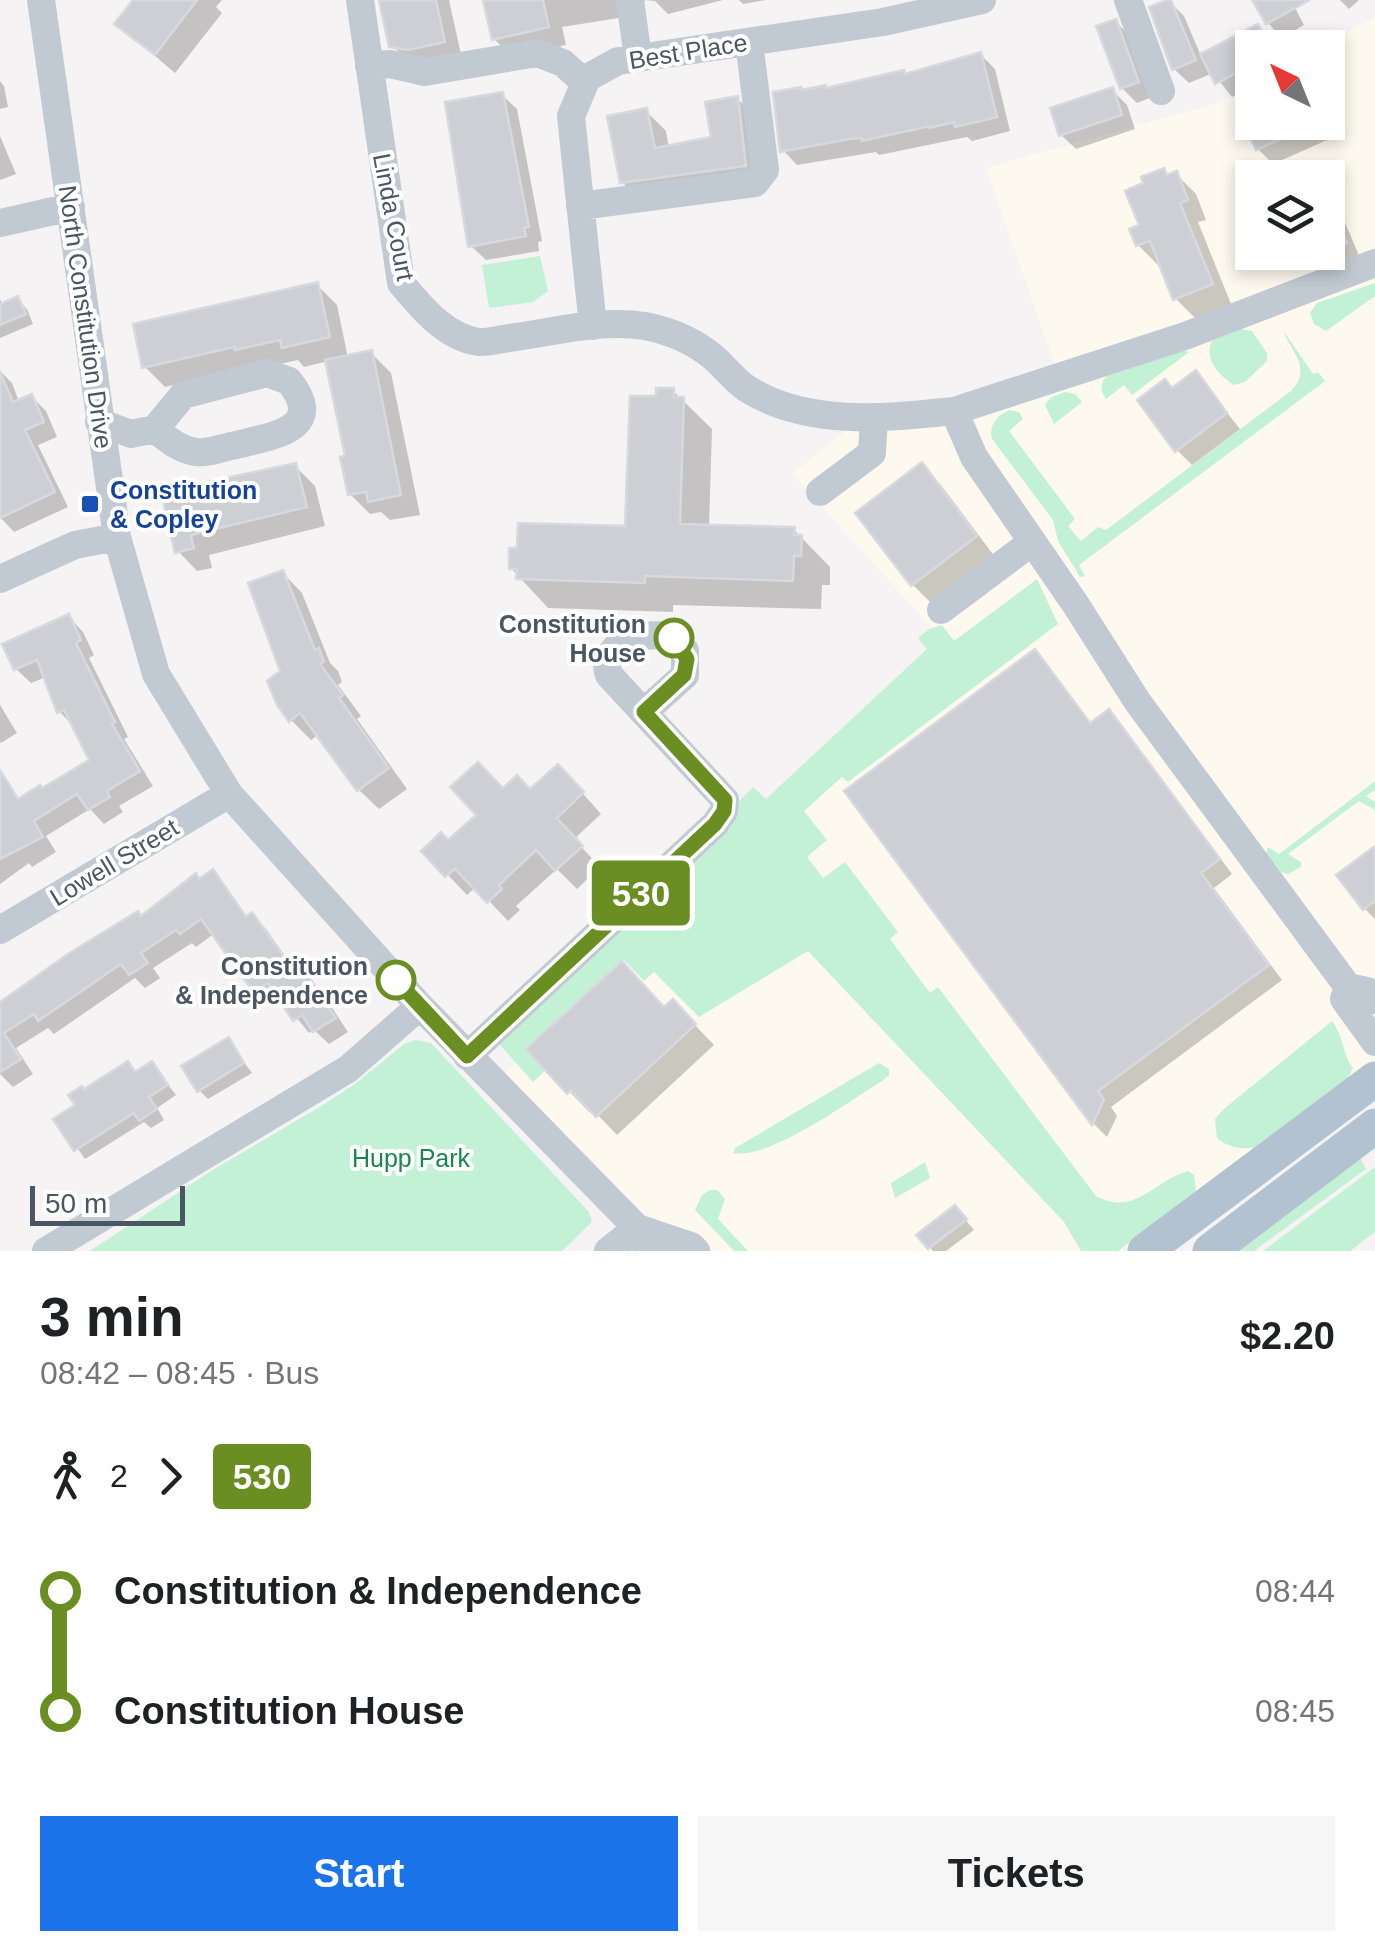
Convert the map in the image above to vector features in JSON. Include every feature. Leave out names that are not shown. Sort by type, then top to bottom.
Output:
[{"type":"main road","points":[[1145,1251],[1375,1079]]},
{"type":"main road","points":[[1210,1251],[1375,1126]]},
{"type":"street","name":"North Constitution Drive","points":[[42,0],[117,537],[156,674],[229,794],[420,1006],[643,1240],[691,1246],[696,1251]]},
{"type":"street","name":"Linda Court","points":[[360,0],[401,283],[443,327],[478,342],[593,326],[642,326],[680,336],[713,357],[742,386],[770,402],[848,417],[954,412],[1184,336],[1375,263]]},
{"type":"street","points":[[630,0],[638,58]]},
{"type":"street","name":"Best Place","points":[[585,82],[618,61],[883,22],[982,0]]},
{"type":"street","points":[[1128,0],[1161,91]]},
{"type":"street","points":[[580,206],[754,184],[765,170],[748,42]]},
{"type":"street","points":[[369,66],[390,64],[425,72],[537,53],[563,63],[585,82],[571,116],[593,326]]},
{"type":"street","points":[[0,223],[71,207]]},
{"type":"street","points":[[100,422],[131,434],[155,429],[183,395],[267,373],[289,381],[302,408],[300,420],[292,428],[269,438],[202,453],[186,450],[155,429]]},
{"type":"street","points":[[954,412],[974,457],[1137,701],[1348,987],[1368,991],[1375,1000]]},
{"type":"street","points":[[820,492],[872,453],[874,417]]},
{"type":"street","points":[[0,578],[75,545],[117,537]]},
{"type":"street","points":[[941,610],[1032,542]]},
{"type":"street","points":[[467,1056],[715,824],[724,811],[725,800],[644,712]]},
{"type":"street","name":"Lowell Street","points":[[0,930],[229,794]]},
{"type":"street","points":[[1348,987],[1344,999],[1375,1042]]},
{"type":"street","points":[[46,1251],[348,1069],[420,1006]]},
{"type":"street","points":[[608,1251],[643,1240]]},
{"type":"shaded area","points":[[1375,17],[1375,1062],[1120,1251],[715,1251],[701,1236],[644,1214],[502,1076],[944,641],[792,474],[879,404],[949,402],[1055,366],[986,168],[1218,103],[1235,94],[1235,140],[1345,140],[1345,33]]},
{"type":"green space","points":[[540,256],[548,291],[533,302],[489,308],[482,265]]},
{"type":"green space","points":[[1375,283],[1375,296],[1326,331],[1314,324],[1310,313],[1317,303]]},
{"type":"green space","points":[[1241,329],[1252,331],[1267,353],[1267,361],[1245,382],[1234,385],[1214,366],[1210,347],[1212,341]]},
{"type":"green space","points":[[1283,330],[1313,374],[1318,372],[1325,381],[1079,565],[1085,576],[1080,577],[1058,541],[1053,520],[992,439],[995,421],[1010,410],[1019,412],[1023,419],[1009,431],[1075,519],[1068,526],[1081,541],[1098,527],[1106,530],[1291,391],[1300,367]]},
{"type":"green space","points":[[1183,350],[1189,352],[1132,395],[1124,385],[1106,399],[1101,387],[1107,376]]},
{"type":"green space","points":[[1065,392],[1075,394],[1082,402],[1054,424],[1045,405],[1050,398]]},
{"type":"green space","points":[[1037,579],[1058,624],[848,782],[842,777],[804,811],[827,840],[807,857],[823,878],[845,862],[898,932],[890,939],[930,993],[938,987],[1096,1196],[1110,1201],[1133,1200],[1188,1171],[1194,1175],[1193,1197],[1118,1251],[1081,1251],[1064,1222],[808,951],[699,1017],[654,972],[644,981],[623,959],[526,1050],[545,1071],[533,1082],[499,1044],[735,817],[740,800],[753,787],[766,799],[927,649],[918,638],[929,629],[942,625],[954,641]]},
{"type":"green space","points":[[1375,781],[1375,790],[1366,796],[1375,802],[1375,810],[1359,801],[1288,854],[1301,862],[1301,867],[1288,874],[1281,872],[1266,853],[1268,847],[1279,854]]},
{"type":"green space","points":[[1332,1021],[1353,1068],[1346,1082],[1258,1147],[1236,1147],[1217,1138],[1215,1119],[1225,1108]]},
{"type":"green space","name":"Hupp Park","points":[[415,1040],[431,1043],[589,1212],[592,1222],[562,1251],[90,1251],[211,1171],[323,1105],[404,1044]]},
{"type":"green space","points":[[879,1063],[889,1069],[889,1075],[830,1114],[767,1148],[733,1153],[735,1148]]},
{"type":"green space","points":[[1359,1156],[1366,1169],[1254,1251],[1233,1251]]},
{"type":"green space","points":[[925,1162],[930,1178],[895,1198],[891,1183]]},
{"type":"green space","points":[[1375,1167],[1375,1232],[1350,1251],[1263,1251]]},
{"type":"green space","points":[[717,1190],[725,1199],[718,1219],[748,1251],[734,1251],[695,1210],[702,1195]]},
{"type":"building","points":[[133,0],[197,0],[155,55],[114,24]]},
{"type":"building","points":[[379,0],[436,0],[445,42],[408,50],[389,47]]},
{"type":"building","points":[[483,0],[543,0],[549,27],[492,40]]},
{"type":"building","points":[[1171,0],[1196,60],[1172,70],[1149,7]]},
{"type":"building","points":[[1252,0],[1310,0],[1266,24]]},
{"type":"building","points":[[1116,19],[1139,82],[1120,89],[1096,26]]},
{"type":"building","points":[[1235,36],[1235,74],[1215,84],[1200,54]]},
{"type":"building","points":[[981,52],[997,117],[955,127],[954,122],[862,141],[849,139],[780,152],[773,92],[826,88],[904,70],[905,74]]},
{"type":"building","points":[[1113,87],[1122,115],[1059,136],[1050,108]]},
{"type":"building","points":[[503,92],[529,227],[524,228],[526,236],[468,247],[445,102]]},
{"type":"building","points":[[738,96],[746,166],[620,183],[607,116],[647,108],[655,148],[711,137],[705,102]]},
{"type":"building","points":[[1252,140],[1279,140],[1256,150]]},
{"type":"building","points":[[1164,168],[1167,175],[1177,171],[1188,200],[1180,203],[1213,284],[1173,300],[1150,241],[1136,246],[1129,229],[1139,225],[1125,191],[1143,183],[1141,177]]},
{"type":"building","points":[[318,282],[330,337],[282,348],[280,340],[235,350],[234,347],[142,368],[133,324]]},
{"type":"building","points":[[18,296],[26,314],[0,325],[0,304]]},
{"type":"building","points":[[372,350],[401,495],[368,502],[366,492],[348,495],[340,457],[345,456],[325,360]]},
{"type":"building","points":[[1196,370],[1227,413],[1175,452],[1137,400],[1165,379],[1172,388]]},
{"type":"building","points":[[0,372],[13,402],[32,394],[44,422],[25,430],[55,492],[0,518]]},
{"type":"building","name":"Constitution House","points":[[656,388],[674,388],[674,397],[684,397],[680,524],[795,527],[794,535],[802,535],[801,556],[794,556],[793,581],[645,576],[645,583],[516,579],[517,569],[509,569],[509,548],[517,548],[518,523],[625,526],[630,396],[656,396]]},
{"type":"building","points":[[922,462],[977,536],[911,586],[855,513]]},
{"type":"building","points":[[296,463],[307,507],[191,535],[194,548],[175,553],[161,492]]},
{"type":"building","points":[[283,570],[315,650],[319,648],[324,662],[320,664],[389,768],[357,791],[300,713],[289,722],[267,681],[280,671],[248,583]]},
{"type":"building","points":[[69,614],[81,640],[76,643],[115,722],[112,724],[140,771],[107,791],[110,797],[88,810],[77,794],[34,821],[43,837],[0,859],[0,770],[18,799],[89,760],[64,710],[57,713],[37,660],[14,670],[2,644]]},
{"type":"building","points":[[1035,649],[1090,723],[1109,709],[1220,859],[1201,873],[1269,965],[1098,1091],[1104,1100],[1092,1125],[844,791]]},
{"type":"building","points":[[478,762],[503,788],[517,775],[530,789],[558,764],[584,792],[557,818],[583,846],[555,871],[536,850],[499,885],[502,889],[487,903],[455,869],[445,877],[421,851],[441,832],[448,840],[476,815],[450,787]]},
{"type":"building","points":[[1375,846],[1375,901],[1363,910],[1336,875]]},
{"type":"building","points":[[213,869],[246,917],[252,912],[300,979],[307,974],[336,1018],[313,1032],[302,1015],[293,1021],[268,983],[254,993],[201,919],[141,953],[148,963],[129,975],[121,964],[38,1021],[34,1014],[4,1033],[21,1059],[0,1072],[0,1002],[138,911],[141,916],[196,873],[199,879]]},
{"type":"building","points":[[622,961],[664,1007],[673,999],[696,1024],[596,1117],[571,1090],[567,1094],[526,1049]]},
{"type":"building","points":[[229,1037],[244,1063],[197,1092],[181,1066]]},
{"type":"building","points":[[128,1061],[135,1072],[152,1061],[168,1085],[149,1097],[157,1109],[139,1121],[134,1113],[74,1151],[53,1119],[75,1105],[68,1095]]},
{"type":"building","points":[[955,1205],[967,1219],[928,1249],[916,1235]]},
{"type":"bus line","name":"530","points":[[396,980],[467,1056],[715,824],[724,811],[725,800],[644,712],[684,675],[687,659],[674,638]]},
{"type":"place","name":"Constitution & Copley","points":[[90,504]]},
{"type":"place","name":"Constitution House","points":[[674,638]]},
{"type":"place","name":"Constitution & Independence","points":[[396,980]]}]
